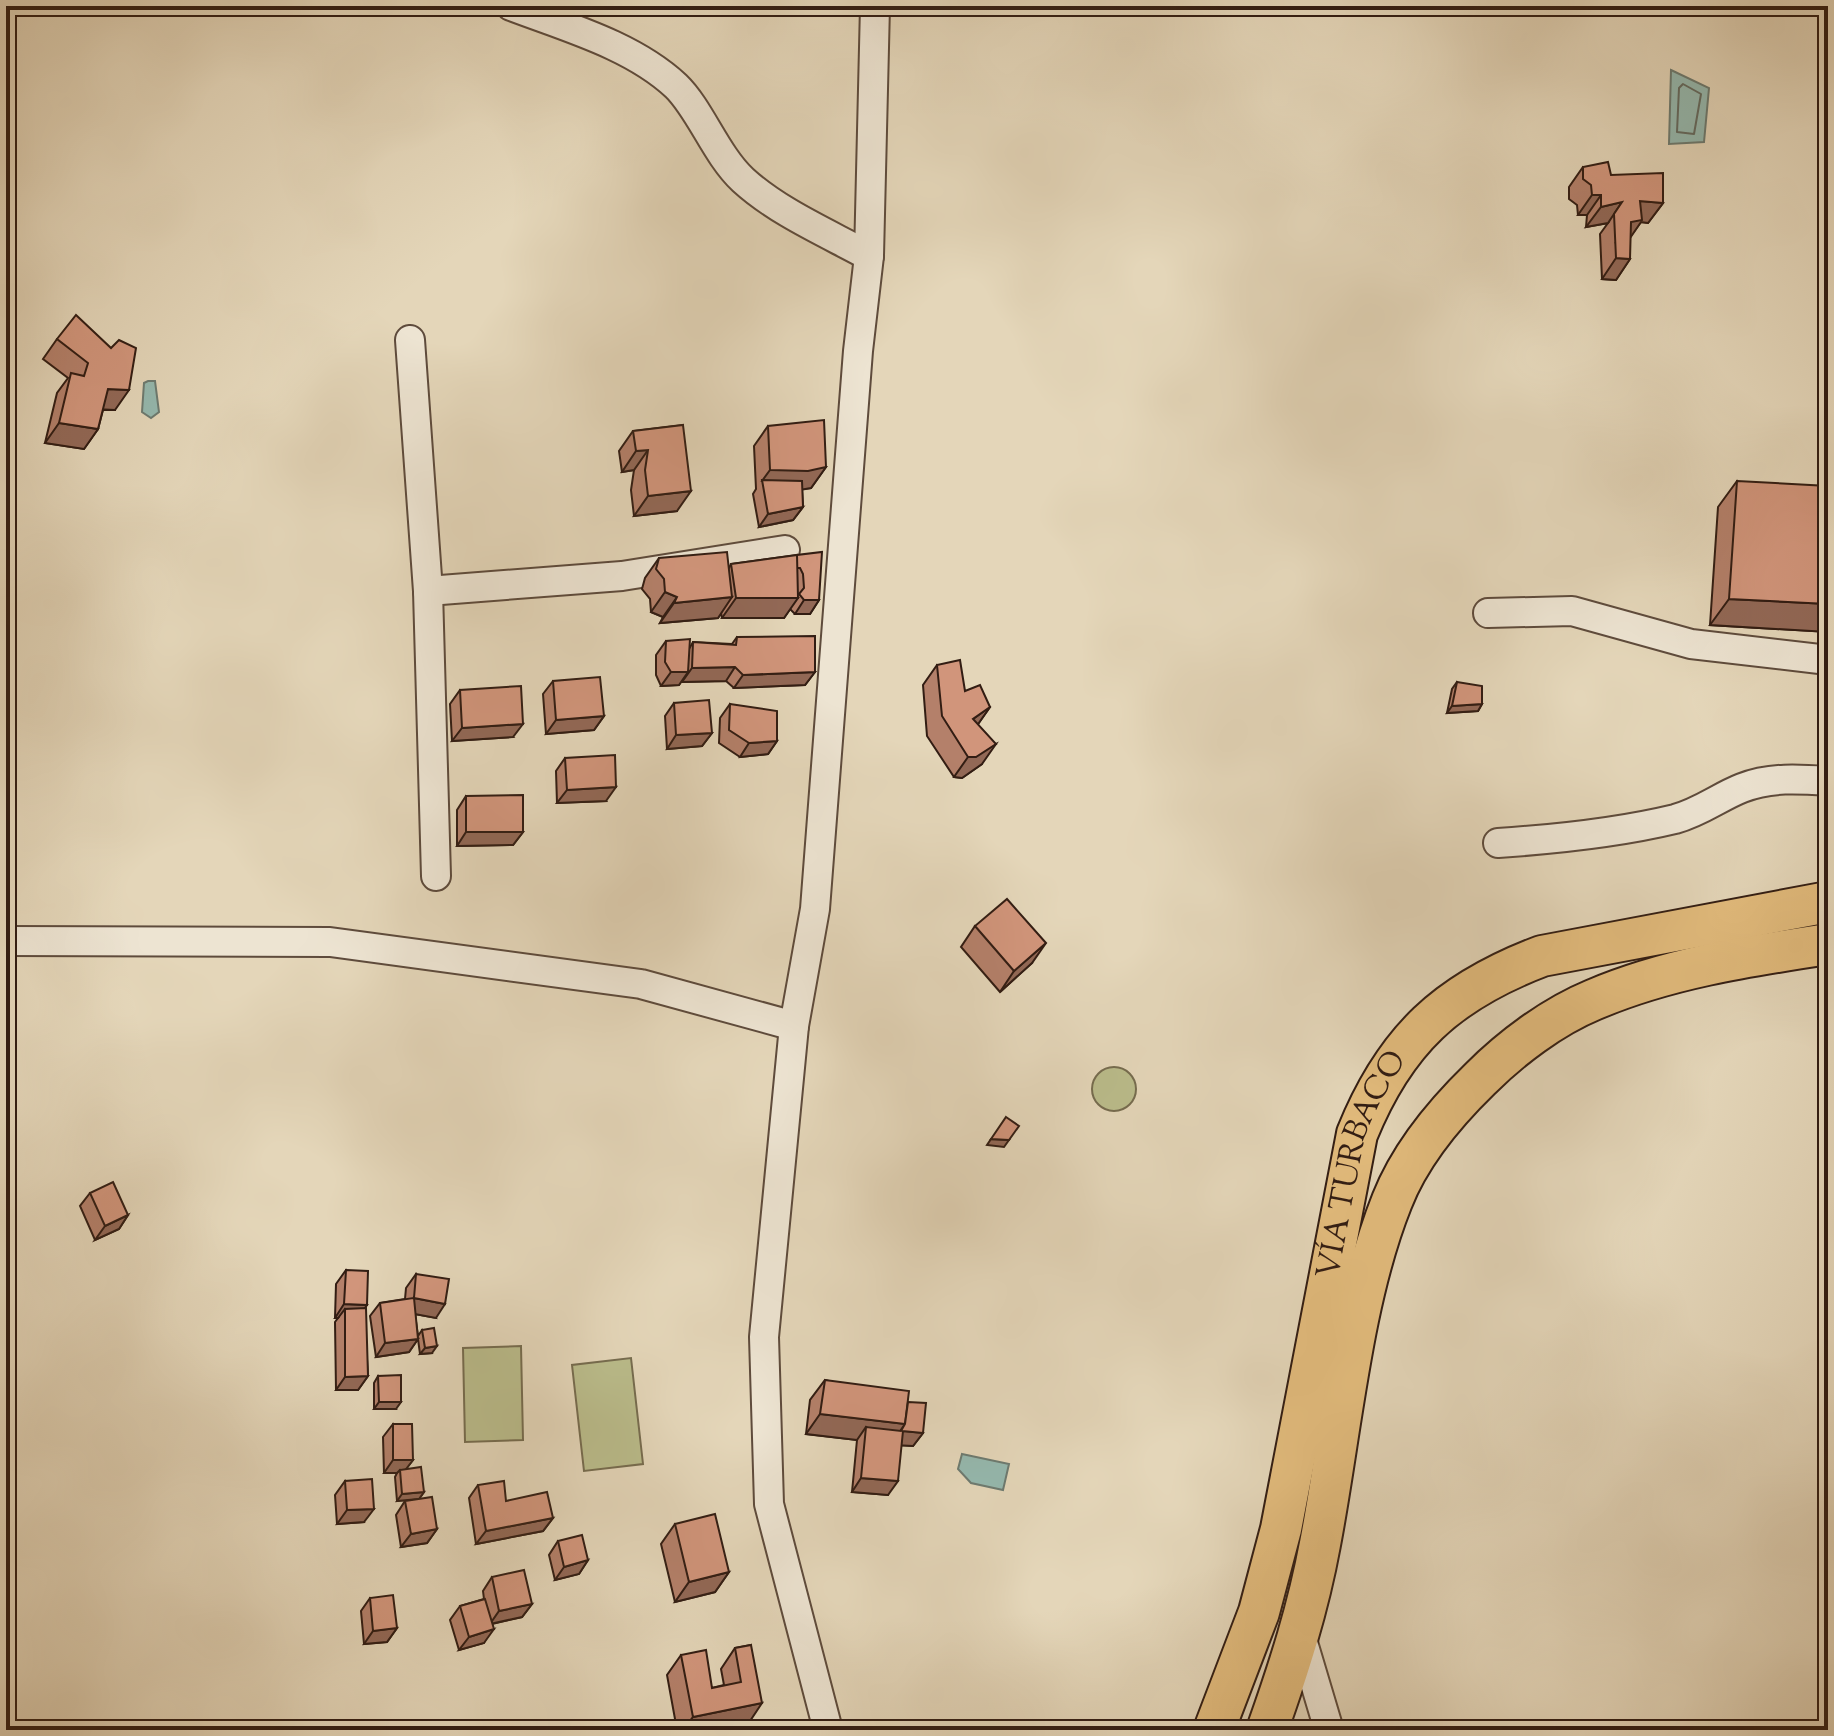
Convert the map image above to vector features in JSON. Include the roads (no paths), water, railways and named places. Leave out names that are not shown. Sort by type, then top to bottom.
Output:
[{"type":"highway","name":"VÍA TURBACO","points":[[1214,1730],[1259,1612],[1281,1529],[1357,1134],[1373,1095],[1392,1063],[1412,1037],[1456,998],[1503,971],[1542,956],[1828,902]]},
{"type":"highway","name":"VÍA TURBACO","points":[[1267,1730],[1301,1636],[1370,1263],[1393,1198],[1421,1148],[1456,1102],[1498,1061],[1541,1029],[1591,1000],[1679,971],[1828,944]]},
{"type":"street","points":[[511,6],[637,58],[677,87],[707,134],[743,180],[800,219],[869,256]]},
{"type":"street","points":[[828,1730],[769,1504],[764,1337],[794,1026],[815,909],[858,351],[869,256],[875,6]]},
{"type":"street","points":[[410,340],[428,591],[436,876]]},
{"type":"street","points":[[428,591],[622,576],[785,550]]},
{"type":"street","points":[[1488,613],[1572,611],[1691,644],[1828,660]]},
{"type":"street","points":[[1498,843],[1576,837],[1662,822],[1701,812],[1744,787],[1769,780],[1828,781]]},
{"type":"street","points":[[6,941],[330,942],[641,984],[794,1026]]},
{"type":"street","points":[[1301,1636],[1329,1730]]},
{"type":"water","points":[[1671,70],[1709,88],[1704,142],[1669,144]]},
{"type":"water","points":[[155,381],[159,412],[151,418],[142,412],[144,383]]},
{"type":"water","points":[[962,1454],[1009,1464],[1003,1490],[971,1483],[958,1469]]}]
